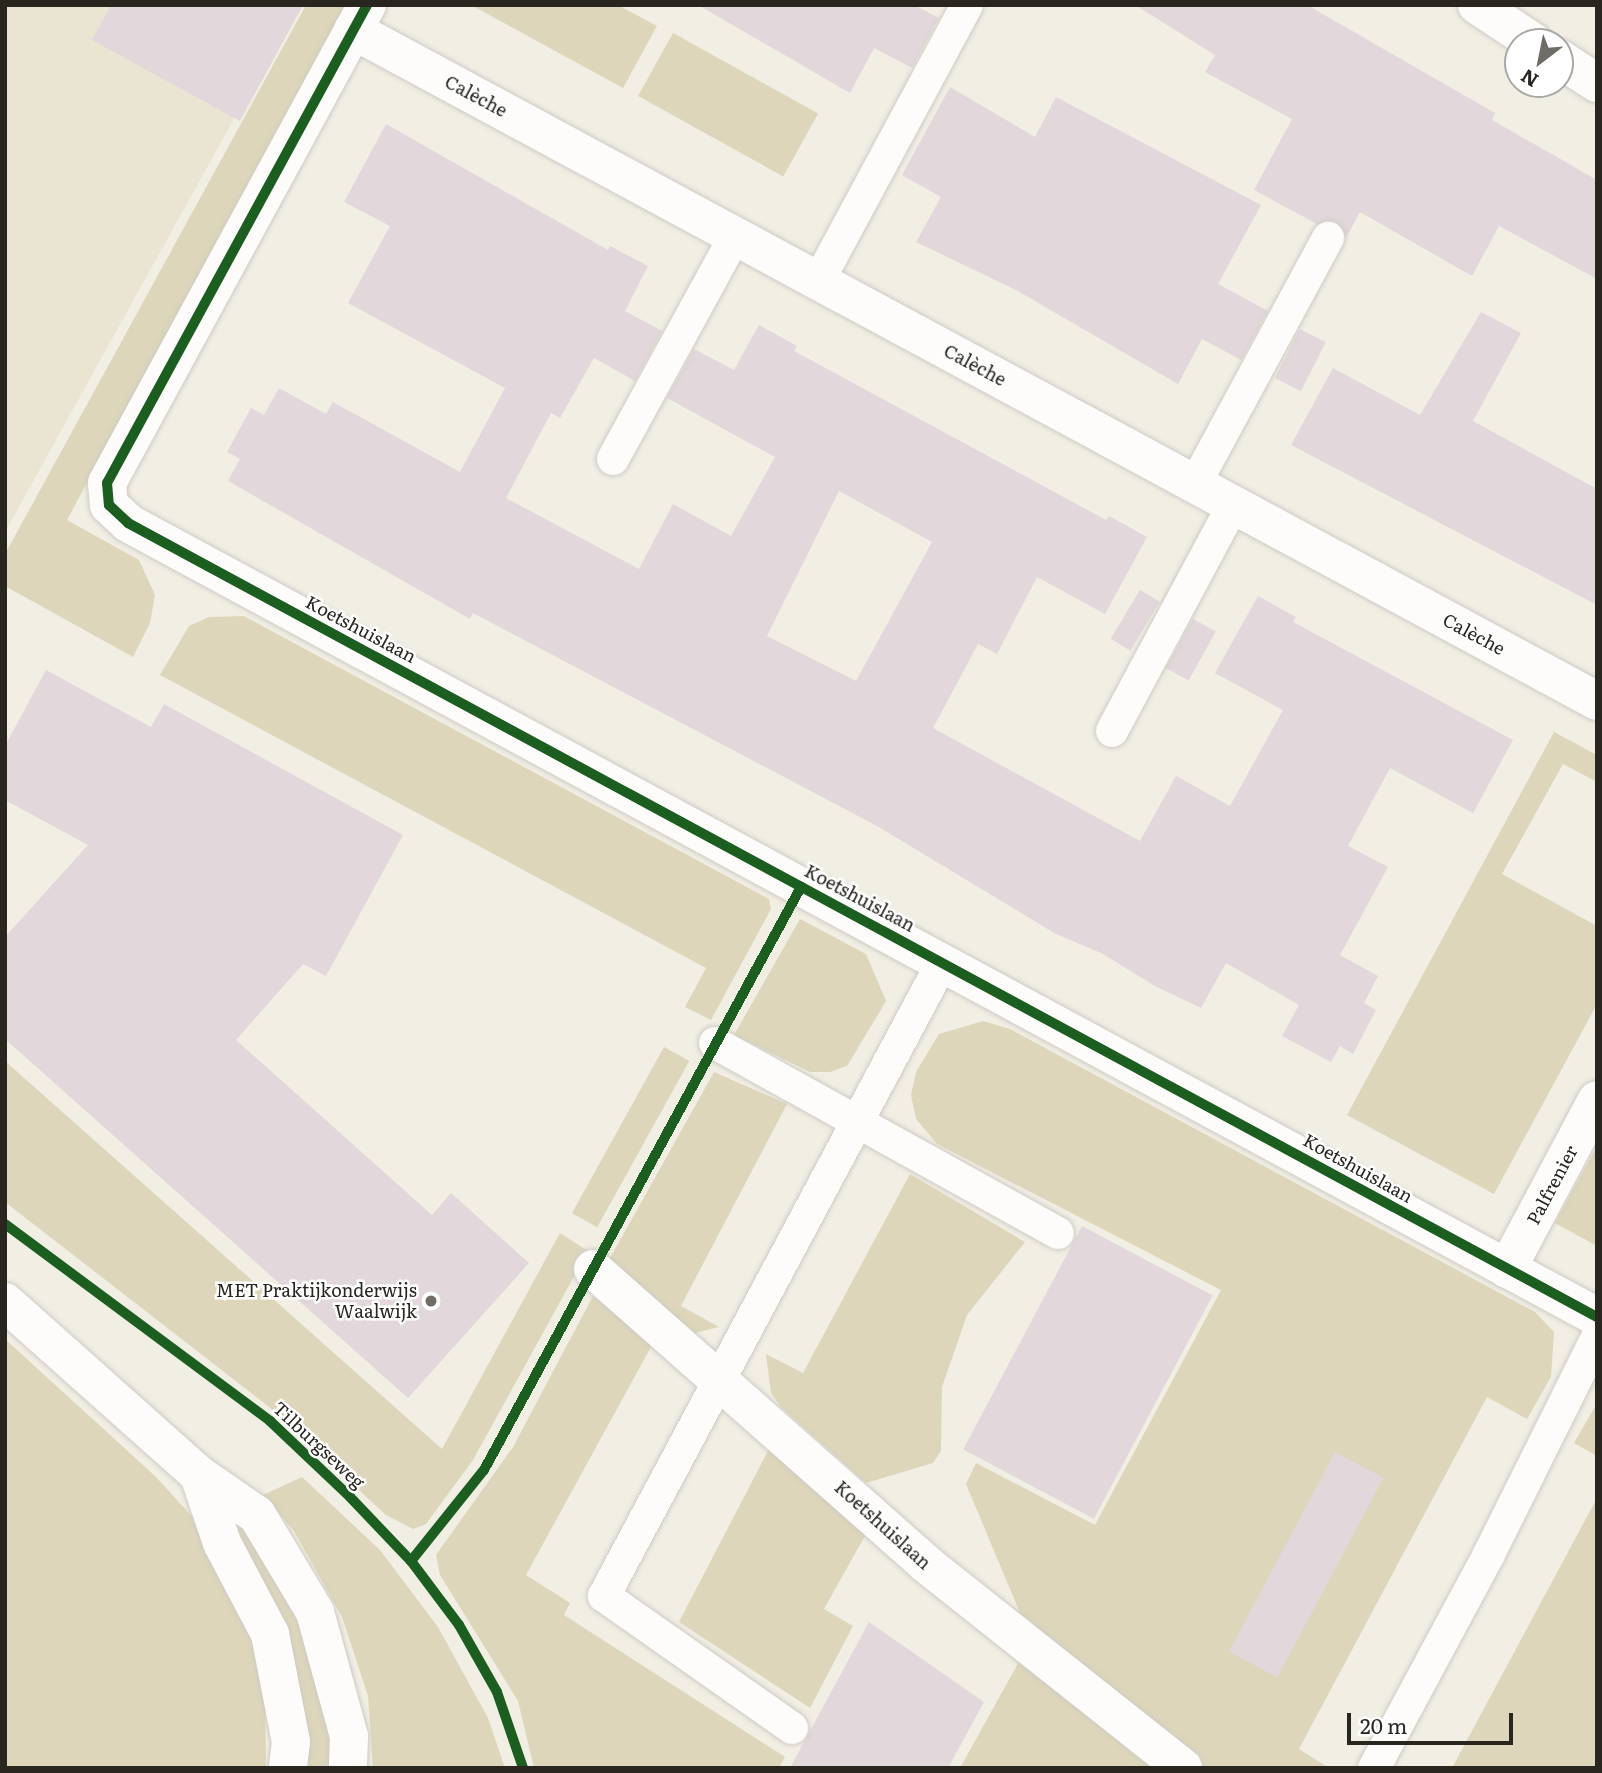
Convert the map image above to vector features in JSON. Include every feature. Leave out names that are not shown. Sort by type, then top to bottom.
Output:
[{"type":"street","points":[[1477,5],[1512,28]]},
{"type":"street","name":"Calèche","points":[[360,18],[735,236],[1597,701]]},
{"type":"street","name":"Koetshuislaan","points":[[360,18],[107,483],[109,505],[128,523],[1597,1317]]},
{"type":"street","points":[[1574,69],[1597,83]]},
{"type":"street","name":"Palfrenier","points":[[1507,1269],[1597,1100]]},
{"type":"street","name":"Koetshuislaan","points":[[593,1269],[721,1379],[926,1564],[1183,1768]]},
{"type":"street","points":[[5,1302],[198,1475],[257,1515],[315,1612],[349,1736],[348,1768]]},
{"type":"street","points":[[198,1475],[222,1543],[270,1634],[291,1742],[288,1768]]},
{"type":"lane","points":[[819,280],[967,5]]},
{"type":"lane","points":[[613,459],[735,236]]},
{"type":"lane","points":[[1195,484],[1328,238]]},
{"type":"lane","points":[[1112,731],[1233,505]]},
{"type":"lane","points":[[792,1728],[604,1596],[942,963]]},
{"type":"lane","points":[[715,1043],[1058,1233]]},
{"type":"lane","points":[[1374,1768],[1489,1554],[1597,1336]]},
{"type":"shaded area","points":[[5,5],[297,5],[5,532]]},
{"type":"shaded area","points":[[306,5],[345,5],[67,520],[139,560],[155,595],[150,623],[133,657],[5,586],[5,554]]},
{"type":"shaded area","points":[[471,5],[618,5],[657,26],[623,88]]},
{"type":"shaded area","points":[[673,33],[818,113],[783,176],[638,96]]},
{"type":"shaded area","points":[[244,616],[769,899],[771,909],[711,1020],[685,1007],[706,968],[160,675],[189,626],[209,617]]},
{"type":"shaded area","points":[[1554,732],[1597,755],[1597,782],[1563,764],[1502,874],[1597,926],[1597,1004],[1494,1194],[1347,1115]]},
{"type":"shaded area","points":[[800,919],[866,954],[886,1001],[847,1066],[830,1072],[810,1072],[734,1035]]},
{"type":"shaded area","points":[[983,1021],[1010,1029],[1535,1312],[1554,1332],[1551,1377],[1527,1419],[1487,1397],[1299,1749],[1329,1768],[1205,1768],[1020,1613],[966,1484],[976,1463],[1095,1525],[1221,1290],[937,1144],[916,1119],[911,1095],[916,1072],[939,1034]]},
{"type":"shaded area","points":[[664,1047],[689,1061],[597,1227],[572,1213]]},
{"type":"shaded area","points":[[5,1061],[442,1449],[560,1233],[588,1251],[473,1460],[426,1524],[413,1529],[386,1515],[268,1406],[5,1202]]},
{"type":"shaded area","points":[[714,1072],[787,1104],[681,1306],[719,1327],[695,1333],[609,1260]]},
{"type":"shaded area","points":[[1597,1146],[1597,1246],[1555,1223]]},
{"type":"shaded area","points":[[910,1174],[1025,1242],[967,1315],[942,1387],[941,1451],[933,1463],[866,1483],[780,1406],[771,1393],[766,1354],[803,1373]]},
{"type":"shaded area","points":[[593,1296],[652,1345],[526,1575],[570,1603],[564,1615],[785,1757],[779,1768],[534,1768],[518,1701],[440,1575],[436,1555],[513,1447]]},
{"type":"shaded area","points":[[5,1339],[155,1476],[199,1524],[233,1584],[253,1645],[265,1694],[266,1768],[5,1768]]},
{"type":"shaded area","points":[[1597,1403],[1597,1456],[1574,1443]]},
{"type":"shaded area","points":[[770,1447],[866,1534],[824,1609],[853,1626],[810,1708],[679,1622]]},
{"type":"shaded area","points":[[302,1477],[380,1550],[438,1627],[488,1718],[505,1768],[373,1768],[368,1696],[342,1617],[294,1531],[263,1495]]},
{"type":"shaded area","points":[[1597,1498],[1597,1768],[1452,1768]]},
{"type":"shaded area","points":[[246,1525],[306,1638],[332,1730],[331,1768],[301,1768],[237,1530]]},
{"type":"shaded area","points":[[1020,1660],[1151,1768],[960,1768]]},
{"type":"building","points":[[111,5],[303,5],[240,121],[92,40]]},
{"type":"building","points":[[698,5],[914,5],[939,18],[912,68],[874,48],[850,93]]},
{"type":"building","points":[[1135,5],[1307,5],[1495,113],[1492,120],[1597,180],[1597,279],[1499,226],[1472,276],[1360,212],[1346,238],[1336,222],[1317,224],[1254,190],[1292,119],[1205,72],[1215,55]]},
{"type":"building","points":[[950,87],[1035,137],[1056,97],[1261,205],[1218,284],[1268,311],[1241,360],[1202,339],[1178,384],[1016,290],[916,242],[941,197],[902,175]]},
{"type":"building","points":[[386,124],[608,250],[610,246],[648,266],[625,311],[662,331],[635,381],[594,358],[560,418],[551,413],[506,498],[639,569],[673,504],[731,536],[775,457],[667,398],[694,349],[734,370],[759,325],[797,346],[794,351],[1106,520],[1109,516],[1147,537],[1105,614],[1037,577],[997,654],[978,644],[933,728],[1140,841],[1176,776],[1230,806],[1283,710],[1215,673],[1258,596],[1296,617],[1293,622],[1513,740],[1473,813],[1390,768],[1348,846],[1388,867],[1340,955],[1378,976],[1364,1003],[1376,1010],[1353,1054],[1340,1046],[1331,1062],[1282,1036],[1299,1005],[1226,963],[1201,1008],[1155,986],[1101,953],[1056,934],[877,826],[473,613],[470,619],[228,481],[240,459],[227,452],[251,408],[264,415],[279,388],[326,414],[333,402],[460,472],[505,388],[348,303],[390,226],[344,202]],"holes":[[[839,491],[932,542],[856,681],[767,636]]]},
{"type":"building","points":[[1481,312],[1521,333],[1473,421],[1597,489],[1597,605],[1291,445],[1333,368],[1420,415]]},
{"type":"building","points":[[1300,329],[1326,342],[1301,391],[1275,378]]},
{"type":"building","points":[[1140,590],[1160,602],[1130,651],[1111,639]]},
{"type":"building","points":[[1193,619],[1216,632],[1189,681],[1166,668]]},
{"type":"building","points":[[46,670],[151,727],[164,704],[403,835],[326,976],[303,964],[236,1040],[432,1215],[451,1193],[529,1263],[408,1398],[5,1039],[5,937],[88,845],[5,800],[5,746]]},
{"type":"building","points":[[1082,1226],[1213,1295],[1094,1519],[963,1449]]},
{"type":"building","points":[[1335,1452],[1384,1478],[1277,1677],[1229,1652]]},
{"type":"building","points":[[869,1622],[984,1702],[948,1768],[790,1768]]},
{"type":"cycle path","points":[[367,5],[107,483],[109,505],[128,523],[1597,1317]]},
{"type":"cycle path","points":[[411,1561],[484,1470],[801,887]]},
{"type":"cycle path","name":"Tilburgseweg","points":[[5,1224],[270,1421],[350,1497],[411,1561],[459,1625],[497,1692],[523,1768]]},
{"type":"place","name":"MET Praktijkonderwijs Waalwijk","points":[[431,1301]]}]
